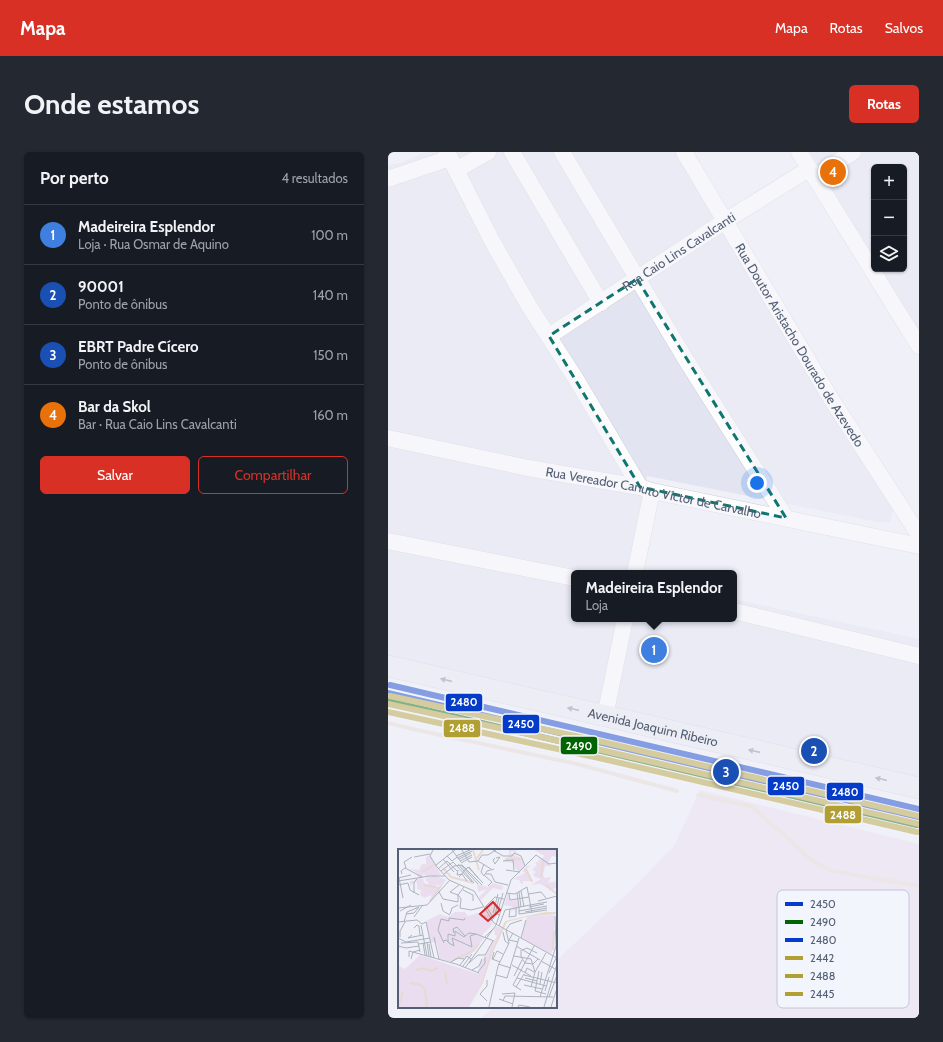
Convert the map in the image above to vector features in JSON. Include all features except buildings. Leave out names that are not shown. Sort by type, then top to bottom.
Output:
[{"type":"main road","name":"Avenida Joaquim Ribeiro","points":[[388,666],[919,788]]},
{"type":"main road","points":[[388,704],[601,750],[919,824]]},
{"type":"street","points":[[391,179],[451,160],[488,152]]},
{"type":"street","points":[[512,152],[601,303]]},
{"type":"street","points":[[562,152],[686,360],[786,518]]},
{"type":"street","name":"Rua Doutor Aristacho Dourado de Azevedo","points":[[684,152],[830,397],[919,536]]},
{"type":"street","points":[[799,152],[919,346]]},
{"type":"street","name":"Rua Caio Lins Cavalcanti","points":[[549,336],[725,221],[852,152]]},
{"type":"street","points":[[451,160],[492,241],[530,306],[646,489],[635,570]]},
{"type":"street","name":"Rua Vereador Canuto Víctor de Carvalho","points":[[388,438],[528,468],[646,489],[919,546]]},
{"type":"street","points":[[388,541],[571,577]]},
{"type":"street","points":[[737,612],[919,656]]},
{"type":"street","points":[[605,716],[624,622]]},
{"type":"highlighted area","points":[[637,279],[786,518],[640,487],[549,336]]},
{"type":"shaded area","points":[[426,152],[685,152],[895,502],[890,522],[878,522],[647,476],[630,570],[571,570],[571,622],[737,622],[737,600],[919,639],[919,798],[683,746],[388,677],[388,165],[400,163]]},
{"type":"shaded area","points":[[810,152],[919,152],[919,334],[882,272],[907,272],[907,164],[871,164],[871,254]]},
{"type":"shaded area","points":[[700,790],[919,844],[919,1018],[480,1018],[494,1008],[557,1008],[557,960],[631,890],[674,846]]},
{"type":"waterway","points":[[388,723],[577,764],[677,791]]},
{"type":"waterway","points":[[698,795],[750,806],[787,837],[810,859],[832,871],[919,886]]},
{"type":"transit line","name":"2480","points":[[390,685],[919,809]]},
{"type":"transit line","name":"2450","points":[[388,693],[919,817]]},
{"type":"transit line","name":"2445","points":[[390,696],[603,742],[919,816]]},
{"type":"transit line","name":"2490","points":[[388,701],[917,825]]},
{"type":"transit line","name":"2442","points":[[388,704],[601,750],[919,824]]},
{"type":"transit line","name":"2488","points":[[388,712],[599,758],[917,832]]},
{"type":"place","name":"Bar da Skol","points":[[833,172]]},
{"type":"place","name":"Madeireira Esplendor","points":[[654,650]]},
{"type":"place","name":"90001","points":[[814,751]]},
{"type":"place","name":"EBRT Padre Cícero","points":[[726,772]]}]
